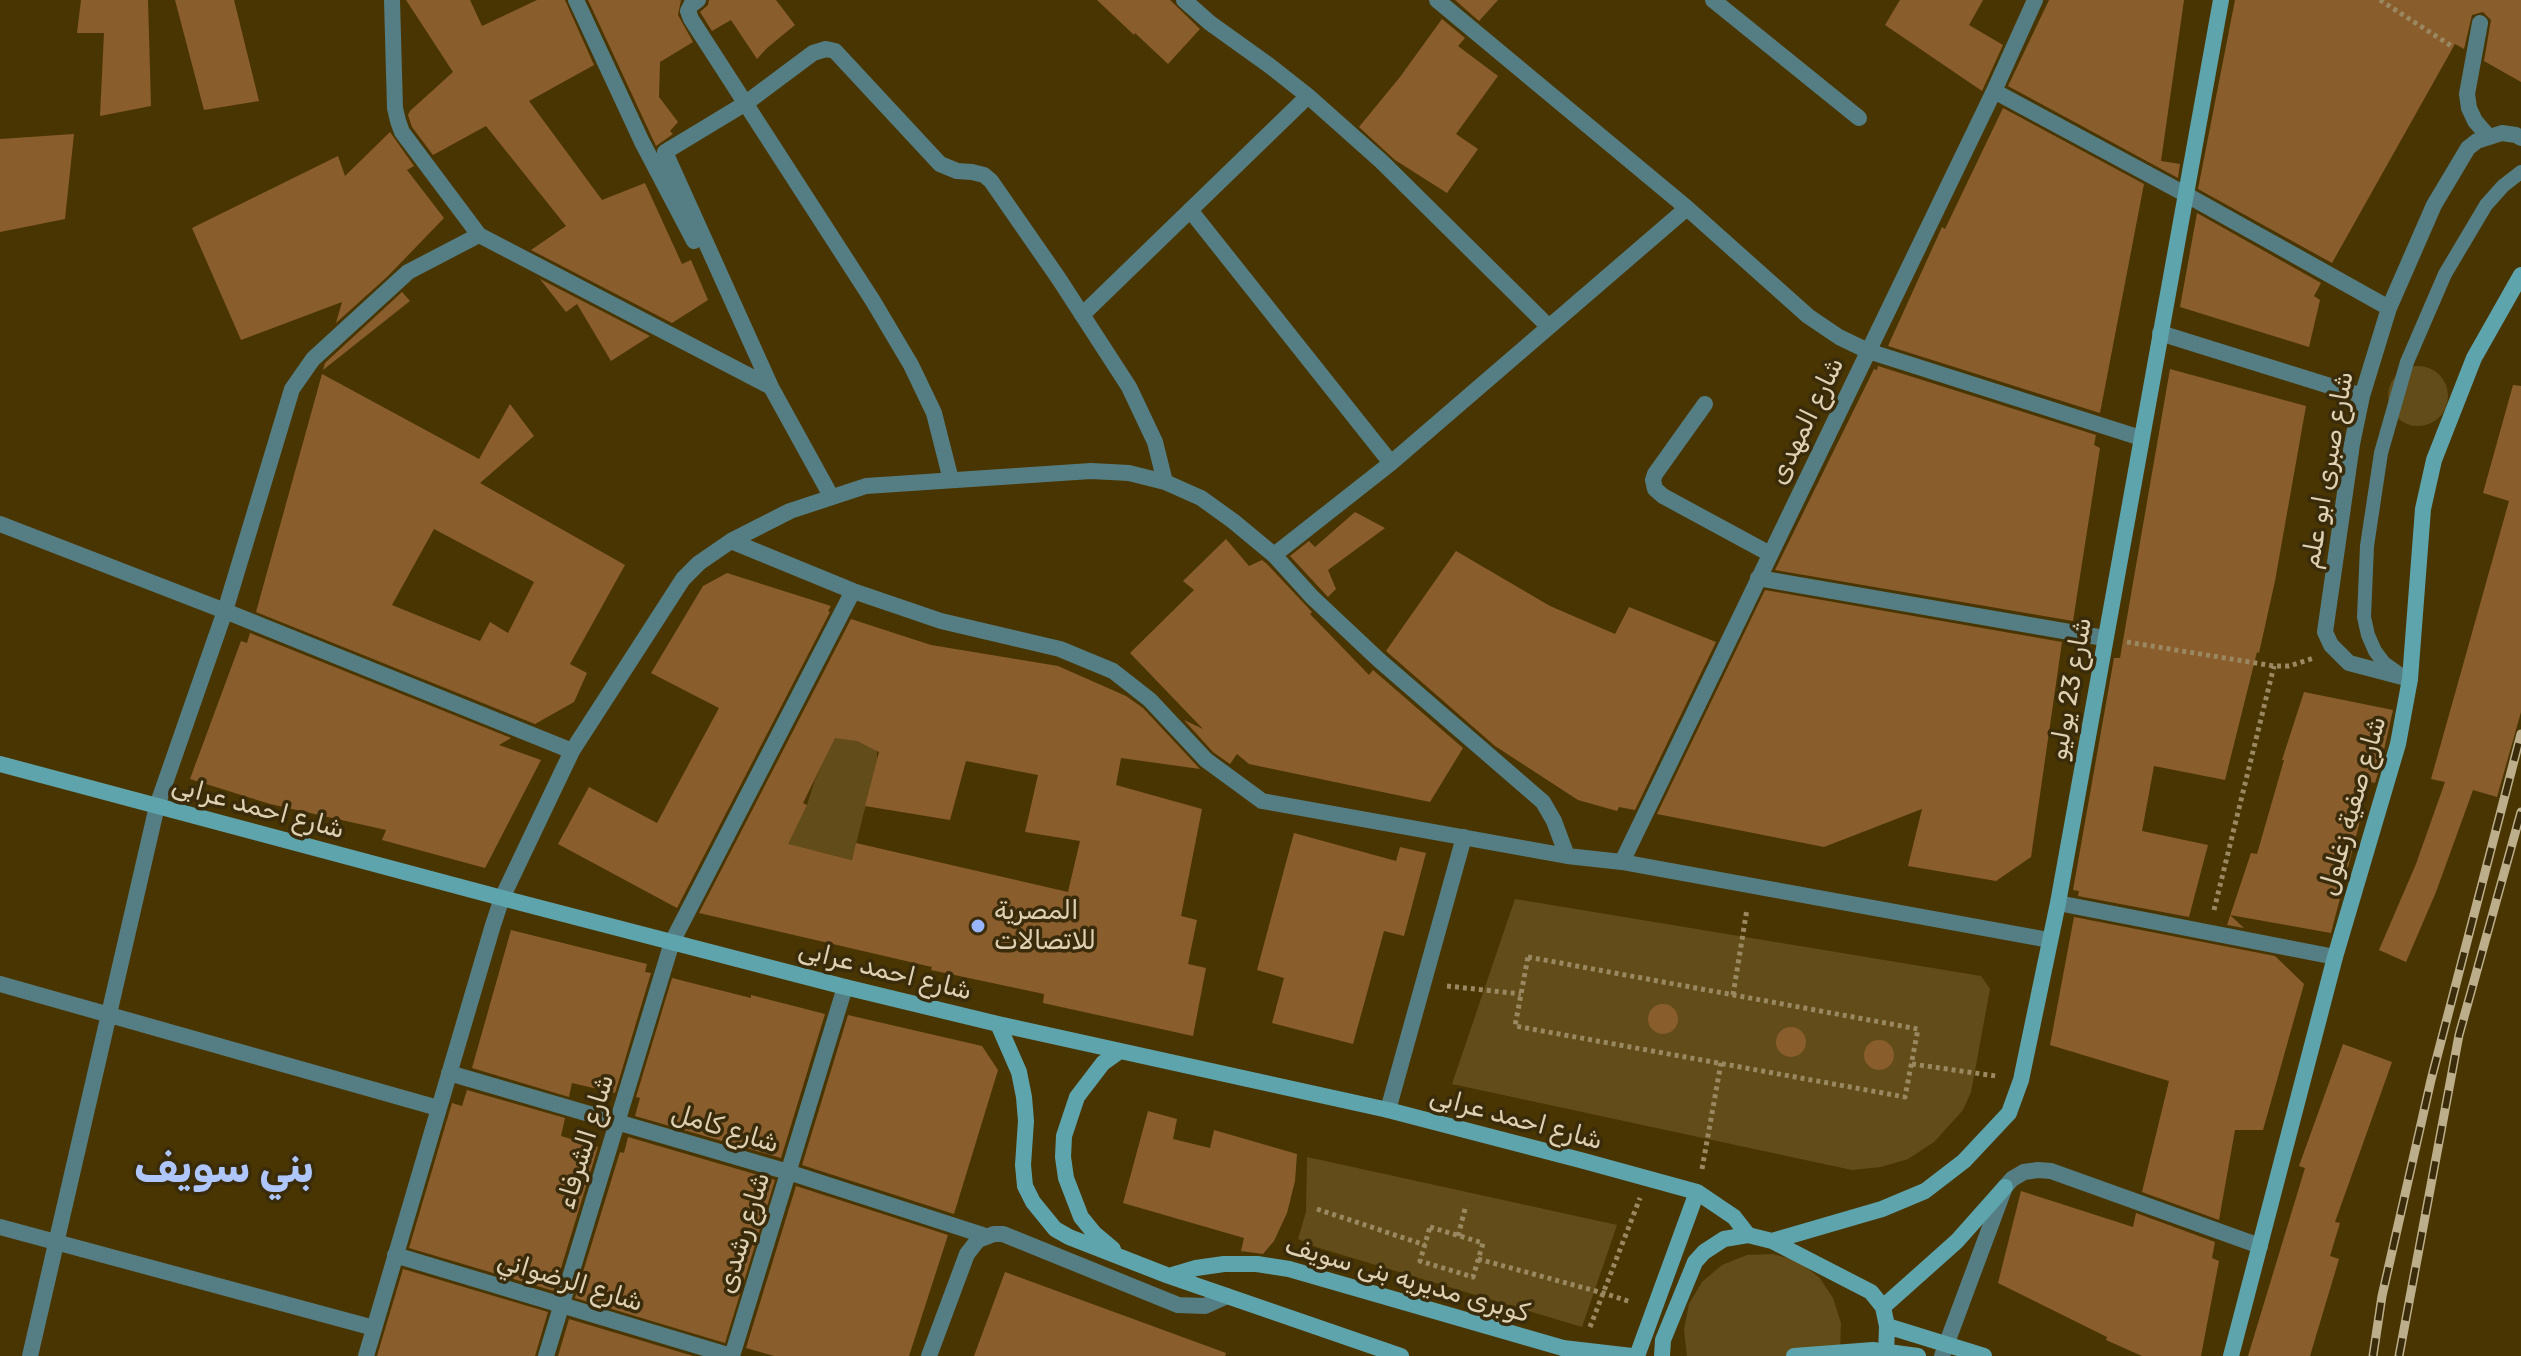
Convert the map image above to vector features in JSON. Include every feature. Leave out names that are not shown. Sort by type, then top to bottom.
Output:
[{"type":"main road","name":"شارع 23 يوليو","points":[[1772,1241],[1882,1209],[1925,1191],[1964,1161],[2009,1113],[2021,1080],[2058,903],[2221,0]]},
{"type":"main road","name":"شارع صفية زغلول","points":[[2231,1356],[2335,957],[2398,744],[2410,679],[2423,509],[2434,460],[2474,358],[2521,275]]},
{"type":"main road","name":"شارع احمد عرابى","points":[[0,764],[845,987],[1388,1110],[1697,1192],[1734,1217],[1748,1235]]},
{"type":"main road","points":[[998,1024],[1010,1047],[1021,1084],[1026,1121],[1025,1186],[1033,1202],[1055,1229],[1169,1276],[1401,1356]]},
{"type":"main road","points":[[1120,1051],[1103,1063],[1077,1097],[1064,1136],[1063,1157],[1066,1178],[1081,1217],[1094,1233],[1124,1257]]},
{"type":"main road","points":[[1883,1307],[1957,1241],[2005,1187]]},
{"type":"main road","points":[[1634,1356],[1697,1192]]},
{"type":"main road","points":[[1662,1356],[1663,1340],[1695,1262],[1724,1239],[1748,1235],[1772,1241],[1871,1292],[1883,1307],[1887,1326],[1886,1356]]},
{"type":"main road","name":"كوبرى مديريه بنى سويف","points":[[1169,1276],[1224,1264],[1257,1264],[1289,1269],[1563,1348],[1634,1356]]},
{"type":"main road","points":[[1887,1326],[1944,1350],[1984,1356]]},
{"type":"main road","points":[[1794,1356],[1873,1350],[1918,1356]]},
{"type":"street","points":[[392,0],[395,108],[402,132],[479,235],[771,387]]},
{"type":"street","points":[[576,0],[642,142],[831,496]]},
{"type":"street","points":[[698,0],[688,11],[691,19],[911,365],[934,413],[951,480]]},
{"type":"street","points":[[1184,0],[1308,96],[1381,161],[1548,326]]},
{"type":"street","points":[[1437,0],[1687,208],[1808,316],[1839,337],[1868,351],[2141,438]]},
{"type":"street","points":[[1713,0],[1859,118]]},
{"type":"street","name":"شارع المهدى","points":[[1622,862],[2035,0]]},
{"type":"street","points":[[2480,23],[2467,94],[2469,108],[2488,136],[2502,133],[2521,138]]},
{"type":"street","points":[[771,387],[665,152],[746,103],[813,53],[826,49],[835,51],[940,164],[957,171],[984,175],[991,181],[1129,387],[1155,442],[1165,482]]},
{"type":"street","points":[[1994,91],[2389,308]]},
{"type":"street","points":[[1082,315],[1308,96]]},
{"type":"street","name":"شارع صبرى ابو علم","points":[[2331,645],[2325,632],[2352,444],[2362,396],[2389,308],[2434,205],[2468,148],[2488,136]]},
{"type":"street","points":[[1274,555],[1391,463],[1687,208]]},
{"type":"street","points":[[1190,210],[1391,463]]},
{"type":"street","points":[[30,1356],[157,806],[225,611],[292,389],[313,359],[408,272],[479,235]]},
{"type":"street","points":[[2160,333],[2362,396]]},
{"type":"street","points":[[1705,404],[1655,474],[1655,489],[1770,554]]},
{"type":"street","points":[[366,1356],[502,898],[572,751],[683,579],[699,563],[731,541],[790,511],[866,486],[1091,471],[1129,473],[1165,482],[1201,498],[1274,555],[1312,597],[1379,660],[1543,802],[1567,856]]},
{"type":"street","points":[[0,524],[572,751]]},
{"type":"street","points":[[731,541],[853,591],[941,621],[1060,649],[1113,671],[1150,700],[1206,760],[1262,801],[1567,856],[1622,862],[2049,940]]},
{"type":"street","points":[[1758,578],[2104,638]]},
{"type":"street","name":"شارع الشرفاء","points":[[546,1356],[672,942],[853,591]]},
{"type":"street","points":[[2331,645],[2340,657],[2358,667],[2410,679]]},
{"type":"street","points":[[1388,1110],[1464,837]]},
{"type":"street","points":[[2058,903],[2335,957]]},
{"type":"street","points":[[0,984],[438,1108]]},
{"type":"street","name":"شارع رشدى","points":[[731,1356],[845,987]]},
{"type":"street","name":"شارع كامل","points":[[449,1073],[788,1172],[986,1236],[1003,1234],[1178,1305],[1205,1306],[1227,1296]]},
{"type":"street","points":[[1944,1350],[2005,1187],[2024,1172],[2051,1171],[2260,1246]]},
{"type":"street","points":[[0,1227],[374,1328]]},
{"type":"street","points":[[929,1356],[967,1254],[978,1240],[986,1236]]},
{"type":"street","name":"شارع الرضواني","points":[[395,1255],[731,1356]]},
{"type":"lane","points":[[2410,679],[2396,673],[2375,651],[2364,617],[2367,546],[2381,453],[2407,362],[2445,274],[2486,205],[2521,172]]},
{"type":"path","points":[[2380,0],[2473,60]]},
{"type":"path","points":[[2104,638],[2274,666],[2303,663],[2331,645]]},
{"type":"path","points":[[2209,932],[2274,666]]},
{"type":"path","points":[[1733,995],[1751,886]]},
{"type":"path","points":[[1528,957],[1733,995],[1918,1029],[1905,1097],[1515,1026],[1528,957]]},
{"type":"path","points":[[1423,983],[1521,994]]},
{"type":"path","points":[[1697,1192],[1721,1063]]},
{"type":"path","points":[[1912,1064],[2021,1080]]},
{"type":"path","points":[[1589,1331],[1648,1179]]},
{"type":"path","points":[[1458,1236],[1466,1205]]},
{"type":"path","points":[[1317,1209],[1425,1245]]},
{"type":"path","points":[[1430,1227],[1483,1243],[1473,1277],[1420,1261],[1425,1245],[1430,1227]]},
{"type":"path","points":[[1478,1259],[1603,1293],[1652,1310]]},
{"type":"shaded area","points":[[2418,366],[2429,368],[2439,375],[2446,385],[2446,407],[2439,417],[2429,424],[2418,426],[2407,424],[2397,417],[2390,407],[2388,396],[2390,385],[2397,375],[2407,368]]},
{"type":"shaded area","points":[[837,732],[877,750],[877,760],[852,860],[817,851],[813,862],[787,844]]},
{"type":"shaded area","points":[[1515,899],[1981,976],[1990,989],[1971,1092],[1963,1110],[1934,1142],[1908,1159],[1881,1167],[1852,1170],[1452,1084]]},
{"type":"shaded area","points":[[1307,1157],[1617,1225],[1582,1327],[1298,1239],[1306,1212]]},
{"type":"shaded area","points":[[1773,1254],[1797,1261],[1819,1277],[1833,1298],[1841,1323],[1837,1356],[1687,1356],[1684,1330],[1689,1304],[1702,1282],[1722,1265],[1747,1255]]},
{"type":"building","points":[[81,0],[148,0],[151,106],[100,116],[104,33],[77,33]]},
{"type":"building","points":[[175,0],[234,0],[259,101],[204,110]]},
{"type":"building","points":[[406,0],[470,0],[482,26],[537,0],[565,0],[594,65],[529,101],[602,200],[645,183],[682,264],[691,260],[708,300],[672,323],[531,250],[566,226],[486,126],[433,155],[412,127],[408,115],[453,72]]},
{"type":"building","points":[[588,0],[681,0],[678,15],[693,42],[660,62],[659,97],[678,122],[670,131],[673,134],[656,146]]},
{"type":"building","points":[[709,0],[776,0],[795,25],[757,59],[731,20],[712,31],[700,12]]},
{"type":"building","points":[[1097,0],[1170,0],[1200,29],[1168,64]]},
{"type":"building","points":[[1455,0],[1498,0],[1479,21]]},
{"type":"building","points":[[1900,0],[1983,0],[1969,25],[2003,45],[1982,91],[1885,25]]},
{"type":"building","points":[[2049,0],[2184,0],[2161,161],[2180,164],[2178,178],[2008,86]]},
{"type":"building","points":[[2235,0],[2521,0],[2521,82],[2484,61],[2491,20],[2483,12],[2472,15],[2464,49],[2455,44],[2332,263],[2198,189]]},
{"type":"building","points":[[1442,19],[1465,38],[1458,46],[1498,76],[1456,134],[1478,149],[1447,193],[1395,160],[1359,127]]},
{"type":"building","points":[[2003,108],[2144,184],[2100,413],[1888,346],[1942,227],[1945,229]]},
{"type":"building","points":[[390,132],[414,166],[407,170],[444,218],[388,276],[336,323],[342,302],[241,340],[192,228],[338,156],[345,176]]},
{"type":"building","points":[[74,134],[65,219],[0,232],[0,139]]},
{"type":"building","points":[[2197,213],[2321,283],[2314,296],[2320,300],[2309,347],[2180,307]]},
{"type":"building","points":[[540,279],[650,336],[611,361],[577,304],[566,312]]},
{"type":"building","points":[[402,292],[410,301],[323,370],[325,363]]},
{"type":"building","points":[[1878,366],[2096,435],[2094,445],[2100,448],[2073,621],[1775,570]]},
{"type":"building","points":[[2170,369],[2306,406],[2275,581],[2225,780],[2154,766],[2142,831],[2208,845],[2189,917],[2078,896],[2079,891],[2073,890],[2114,658],[2120,658]]},
{"type":"building","points":[[322,374],[479,459],[510,404],[534,436],[480,483],[625,565],[570,664],[587,673],[574,702],[535,724],[256,612]],"holes":[[[434,529],[534,582],[508,633],[490,622],[480,641],[392,605]]]},
{"type":"building","points":[[2513,385],[2521,386],[2521,712],[2497,797],[2473,790],[2436,892],[2406,962],[2379,950],[2416,864],[2445,782],[2431,779],[2509,501],[2483,493]]},
{"type":"building","points":[[1355,512],[1385,528],[1328,570],[1336,589],[1328,597],[1290,556],[1309,541],[1315,547]]},
{"type":"building","points":[[1226,539],[1249,566],[1262,560],[1267,564],[1369,675],[1373,670],[1463,748],[1430,802],[1249,764],[1237,754],[1230,764],[1213,752],[1184,720],[1203,729],[1130,653],[1194,590],[1183,581]]},
{"type":"building","points":[[1456,551],[1550,606],[1615,634],[1629,607],[1716,642],[1635,810],[1619,807],[1617,811],[1578,800],[1495,746],[1386,651]]},
{"type":"building","points":[[727,573],[831,606],[677,908],[558,844],[589,787],[657,823],[719,708],[651,673],[703,586]]},
{"type":"building","points":[[1765,590],[2062,642],[2031,857],[1996,881],[1908,866],[1922,809],[1824,847],[1657,814]]},
{"type":"building","points":[[851,619],[931,645],[1058,666],[1126,696],[1143,708],[1200,769],[1121,758],[1116,785],[1202,809],[1181,916],[1197,920],[1188,964],[1206,968],[1193,1036],[1043,1003],[1044,994],[931,970],[932,967],[699,913]],"holes":[[[835,738],[857,741],[879,752],[865,806],[950,820],[966,761],[1038,775],[1025,832],[1080,841],[1068,892],[856,843],[852,860],[788,844],[807,805],[803,803]]]},
{"type":"building","points":[[250,633],[511,738],[499,745],[541,760],[485,868],[382,840],[386,830],[270,804],[190,779],[241,641],[247,643]]},
{"type":"building","points":[[2304,692],[2393,710],[2375,783],[2370,782],[2331,933],[2230,915],[2251,853],[2257,854]]},
{"type":"building","points":[[1294,833],[1396,861],[1400,847],[1426,853],[1404,936],[1384,931],[1353,1044],[1272,1023],[1284,978],[1257,970]]},
{"type":"building","points":[[2230,915],[2244,928],[2227,925]]},
{"type":"building","points":[[2074,917],[2275,956],[2304,984],[2263,1130],[2235,1130],[2219,1220],[2142,1192],[2169,1081],[2050,1045]]},
{"type":"building","points":[[511,930],[647,964],[645,972],[651,973],[615,1093],[572,1083],[569,1097],[472,1068]]},
{"type":"building","points":[[672,978],[825,1014],[781,1158],[635,1116],[640,1098],[636,1097]]},
{"type":"building","points":[[1663,1004],[1669,1005],[1677,1013],[1677,1025],[1669,1033],[1663,1034],[1657,1033],[1649,1025],[1648,1019],[1649,1013],[1657,1005]]},
{"type":"building","points":[[848,1015],[982,1046],[998,1070],[954,1214],[802,1165]]},
{"type":"building","points":[[1791,1027],[1801,1032],[1806,1042],[1801,1052],[1791,1057],[1781,1052],[1776,1042],[1781,1032]]},
{"type":"building","points":[[1879,1040],[1890,1044],[1894,1055],[1890,1066],[1879,1070],[1868,1066],[1864,1055],[1868,1044]]},
{"type":"building","points":[[2343,1044],[2392,1062],[2335,1222],[2340,1223],[2330,1256],[2339,1259],[2310,1356],[2248,1356],[2305,1168],[2299,1166]]},
{"type":"building","points":[[467,1090],[565,1118],[561,1136],[598,1147],[554,1291],[409,1248],[452,1103],[462,1106]]},
{"type":"building","points":[[1148,1111],[1177,1119],[1173,1139],[1210,1148],[1214,1130],[1297,1154],[1295,1181],[1287,1213],[1274,1241],[1263,1254],[1241,1251],[1244,1238],[1123,1203]]},
{"type":"building","points":[[628,1137],[775,1180],[725,1343],[575,1298],[620,1152],[624,1153]]},
{"type":"building","points":[[796,1186],[948,1235],[909,1356],[774,1356],[746,1348]]},
{"type":"building","points":[[2021,1191],[2133,1227],[2136,1213],[2215,1242],[2212,1258],[2219,1261],[2201,1356],[2142,1356],[1998,1283]]},
{"type":"building","points":[[403,1269],[548,1312],[535,1356],[377,1356]]},
{"type":"building","points":[[1005,1272],[1226,1353],[1225,1356],[974,1356]]},
{"type":"building","points":[[569,1319],[693,1356],[558,1356]]},
{"type":"railway","points":[[2373,1356],[2382,1296],[2431,1080],[2521,734]]},
{"type":"railway","points":[[2399,1356],[2459,1035],[2521,812]]},
{"type":"place","name":"المصرية للاتصالات","points":[[978,926]]},
{"type":"district","name":"بني سويف","points":[[224,1170]]}]
